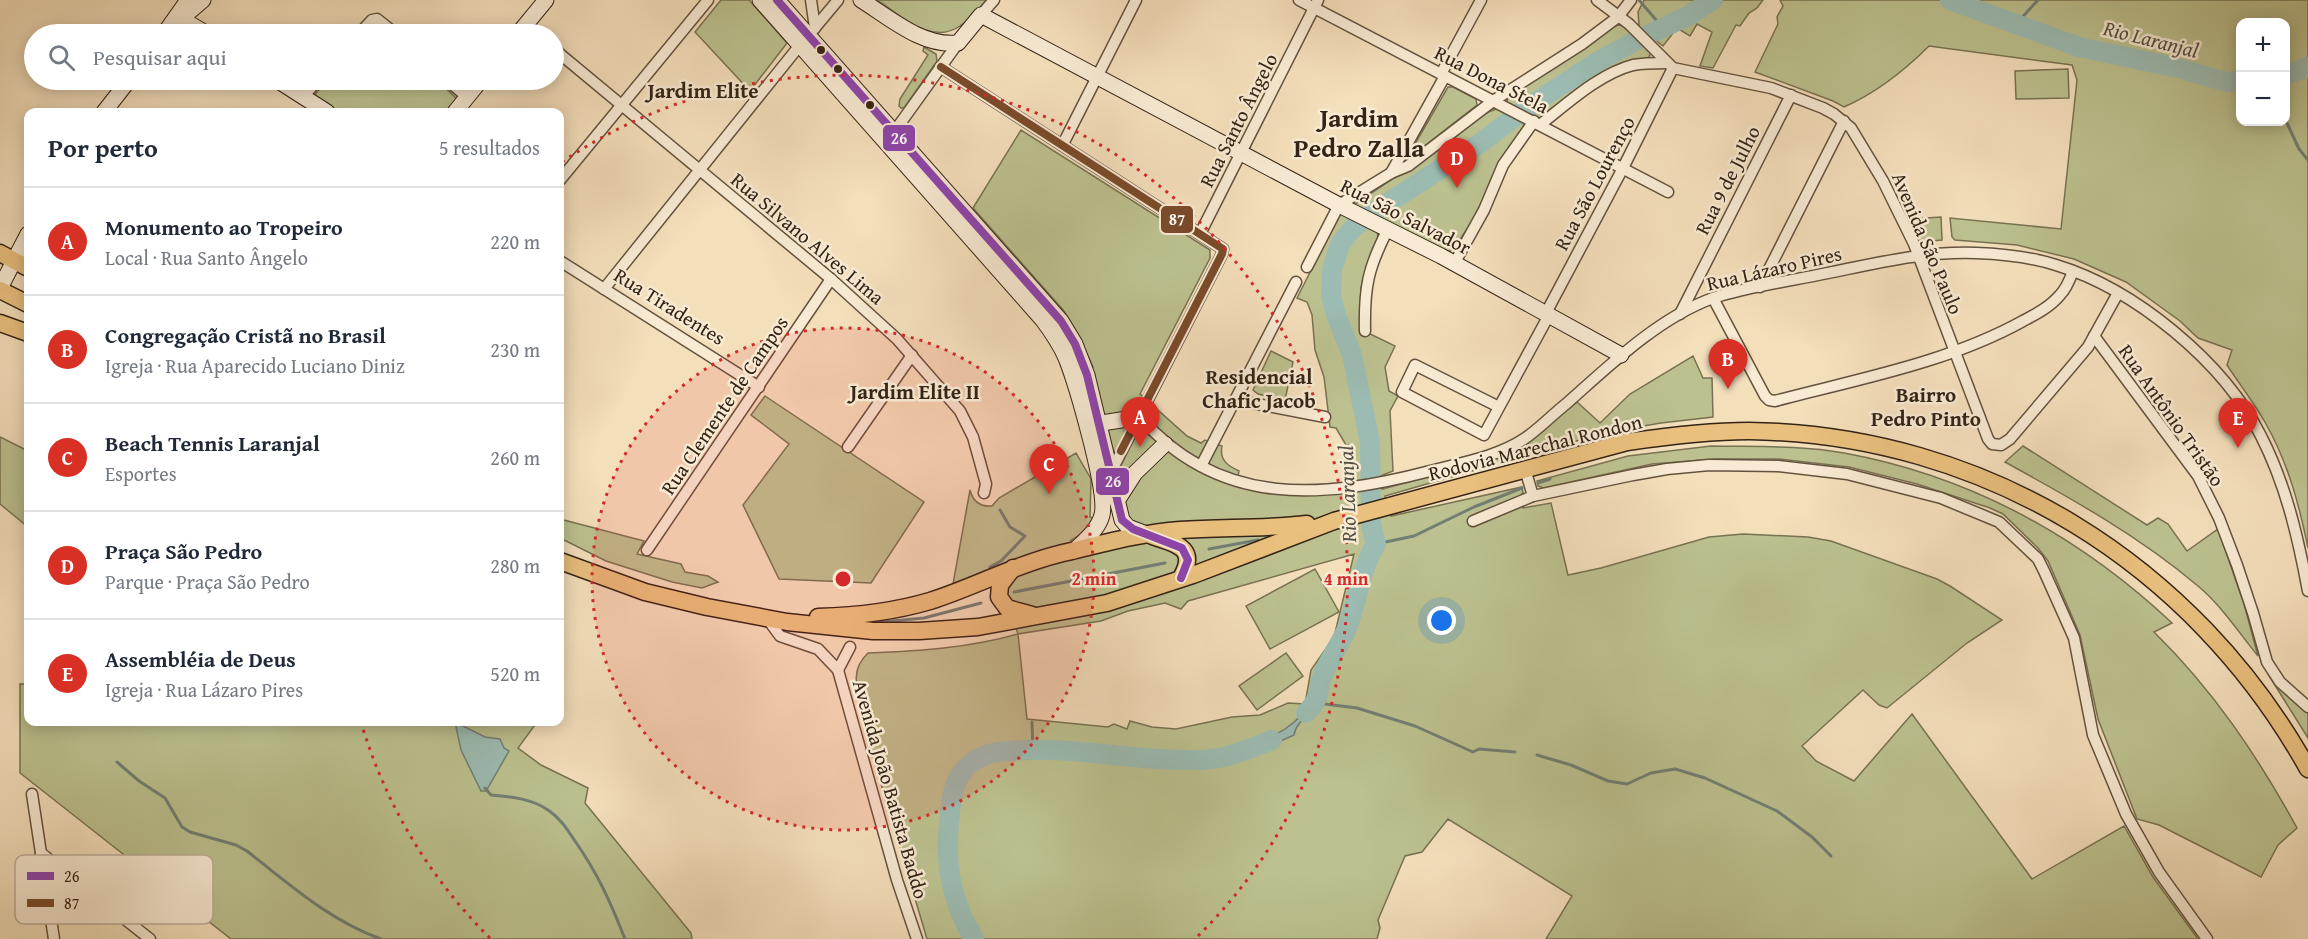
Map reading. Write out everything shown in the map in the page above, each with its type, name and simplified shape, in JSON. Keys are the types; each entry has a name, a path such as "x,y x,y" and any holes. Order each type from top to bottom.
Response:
{"main road":[{"path":"173,24 188,0"},
{"path":"173,24 203,0"},
{"path":"531,24 546,0"},
{"path":"760,0 808,36"},
{"path":"777,0 808,36 855,98 1078,352 1094,404 1092,425 1103,509 1097,526 1074,551"},
{"path":"865,1 930,41 945,45 958,43 981,15"},
{"name":"Rua São Salvador","path":"981,15 1339,205 1383,226 1621,355"},
{"path":"107,108 121,90"},
{"path":"292,90 321,108"},
{"path":"457,108 473,90"},
{"path":"24,242 0,289 24,302"},
{"path":"0,323 24,332"},
{"path":"1055,325 1065,357 1111,472 1120,517 1124,524 1178,545 1185,552 1188,564 1181,578"},
{"path":"1094,404 1115,413 1140,417"},
{"path":"1092,425 1140,417"},
{"name":"Rodovia Marechal Rondon","path":"564,562 645,592 706,607 787,622 856,630 899,632 978,627 1107,603 1340,520 1627,442 1668,436 1749,431 1792,433 1857,442 1926,459 1966,472 2046,507 2111,548 2154,580 2210,633 2246,674 2271,708 2308,769"},
{"path":"1118,501 1134,473 1165,444"},
{"name":"Rodovia Marechal Rondon","path":"766,617 848,616 891,611 938,598 1013,568 1074,551 1149,535 1187,530 1259,529 1340,520"},
{"path":"1013,568 1000,585 999,597 1007,608 1036,616"}],"street":[{"path":"564,175 708,0"},
{"path":"808,36 810,0"},
{"path":"604,289 838,0"},
{"path":"981,15 994,0"},
{"path":"1063,144 1136,0"},
{"name":"Rua Dona Stela","path":"1299,0 1316,4 1443,75 1668,192"},
{"path":"1391,173 1481,0"},
{"path":"1597,0 1634,29 1670,66"},
{"path":"1307,267 1339,205 1391,173 1408,166 1493,101 1582,44 1618,17 1631,0"},
{"name":"Rua Santo Ângelo","path":"1201,232 1316,4"},
{"path":"368,24 377,19 383,24"},
{"path":"889,137 958,43"},
{"name":"Rua Silvano Alves Lima","path":"564,57 831,279 912,355 953,401 967,423 986,484 984,493"},
{"name":"Avenida São Paulo","path":"1454,264 1484,210 1503,165 1534,121 1610,75 1631,66 1670,66 1762,86 1791,95 1823,108 1844,121 1857,136 1883,181 1918,256 1953,352 1988,439 1994,445 2001,445 2010,439 2088,347 2094,336"},
{"name":"Rua São Lourenço","path":"1499,407 1415,365 1402,392 1485,435 1623,168 1670,66"},
{"path":"941,67 1201,232 1220,245 1223,251 1111,472"},
{"path":"303,97 309,90"},
{"path":"459,90 467,97"},
{"name":"Rua 9 de Julho","path":"1679,316 1791,95"},
{"path":"1760,287 1844,121"},
{"path":"1365,331 1367,283 1383,226"},
{"name":"Rua Lázaro Pires","path":"1140,417 1165,444 1201,466 1227,478 1261,486 1306,490 1356,488 1381,484 1476,459 1521,441 1621,355 1679,316 1713,298 1918,256 1958,253 2032,259 2073,271 2118,293 2197,351 2226,384 2251,419 2273,462 2287,498 2308,591"},
{"name":"Rua Tiradentes","path":"564,264 759,387"},
{"path":"1713,298 1765,396 1769,400 1775,400 1953,352 2008,329 2048,307 2063,292 2073,271"},
{"name":"Rua Clemente de Campos","path":"647,550 831,279"},
{"path":"1201,466 1296,282"},
{"path":"1695,282 1700,303"},
{"path":"2094,336 2118,293"},
{"name":"Rua Antônio Tristão","path":"2094,336 2188,461 2201,483 2219,518 2237,564 2267,663 2280,682 2308,707"},
{"path":"848,447 912,355"},
{"path":"1236,399 1324,417"},
{"path":"1473,521 1533,496 1667,469 1709,465 1778,466 1847,474 1941,498 1999,522 2038,560 2044,571 2074,638 2093,735 2126,814 2159,872 2207,939"},
{"path":"1525,469 1533,496"},
{"name":"Avenida João Batista Baddo","path":"766,617 780,636 818,649 838,670 897,880 917,939"},
{"path":"838,670 850,647"},
{"path":"32,794 40,853 42,855"},
{"path":"52,924 54,939"},
{"path":"129,924 146,938"}],"green space":[{"path":"721,0 749,0 787,43 750,91 695,32"},
{"path":"877,0 987,0 971,18 960,26 949,31 938,32 927,31 917,26"},
{"path":"1644,0 1763,0 1749,13 1740,26 1736,25 1713,68 1700,66 1712,32 1697,24 1690,36 1677,28 1663,46 1653,38 1645,44 1651,52 1648,59 1634,61 1543,118 1523,121 1524,127 1481,208 1453,250 1447,252 1377,231 1378,237 1361,288 1360,329 1395,346 1385,367 1389,391 1398,396 1390,411 1393,471 1378,477 1382,489 1479,463 1531,439 1577,402 1600,423 1630,394 1693,356 1703,378 1712,378 1713,417 1608,432 1385,496 1391,516 1522,487 1523,493 1519,497 1523,508 1551,503 1568,575 1601,568 1709,537 1743,534 1808,537 1831,541 1937,579 2002,620 1967,643 1887,708 1879,705 1863,690 1802,746 1816,761 1854,781 1912,714 2032,879 2124,826 2153,877 2198,939 1546,939 1572,896 1448,819 1422,852 1405,856 1378,920 1380,928 1377,939 927,939 872,753 870,724 856,679 861,662 868,653 962,646 1018,634 996,567 953,584 970,490 978,503 992,506 999,498 1076,453 1091,479 1090,517 1095,519 1082,534 1071,540 1086,545 1133,535 1090,368 1093,367 1078,334 1064,311 973,208 1021,130 1210,250 1210,258 1140,394 1187,436 1201,443 1205,440 1222,446 1221,451 1225,462 1239,471 1236,486 1286,494 1351,493 1353,445 1346,445 1336,428 1330,427 1324,377 1315,350 1312,315 1307,302 1297,298 1339,215 1394,178 1411,170 1486,113 1496,109 1503,110 1509,96 1612,26 1621,25 1632,32 1639,25 1638,12","holes":["1354,554 1334,637 1311,670 1305,704 1288,703 1260,715 1232,717 1176,729 1152,727 1130,721 1127,729 1114,724 1108,727 1027,719 1018,634 1101,621 1128,611 1165,603 1181,609 1188,601"]},
{"path":"1780,0 2308,0 2308,548 2297,500 2281,454 2262,417 2227,365 2232,350 2198,338 2180,321 2126,282 2074,259 2017,245 1955,240 1952,237 1950,218 2061,229 2077,80 2072,65 1929,46 1890,80 1844,107 1755,72 1778,24 1777,17 1783,6"},
{"path":"924,47 936,54 937,61 904,108 901,108 900,99 928,55 923,51"},
{"path":"2068,69 2069,98 2016,99 2015,71"},
{"path":"1448,87 1453,87 1476,99 1477,105 1405,161"},
{"path":"319,90 448,90 457,99 450,108 332,108 315,97"},
{"path":"1941,217 1942,240 1920,242 1910,219"},
{"path":"1271,351 1293,362 1285,400 1258,394 1253,390"},
{"path":"765,396 924,502 871,583 779,579 743,505 789,444 751,415"},
{"path":"0,437 24,449 24,524 0,504"},
{"path":"1711,446 1811,449 1844,453 1890,463 1979,494 2061,537 2099,563 2172,623 2154,632 2196,677 2233,724 2297,828 2278,845 2261,877 2159,825 2137,819 2098,719 2080,635 2048,561 2003,514 1990,508 1917,484 1849,467 1779,459 1716,459 1652,464 1543,488 1538,486 1537,481 1628,456"},
{"path":"2023,446 2147,525 2158,518 2168,524 2187,551 2218,529 2244,604 2258,656 2230,619 2198,586 2176,568 2104,519 2005,462"},
{"path":"564,520 644,541 637,554 681,564 685,572 708,576 718,582 702,588 672,582 606,561 564,540"},
{"path":"1315,569 1339,612 1270,649 1246,606"},
{"path":"1286,653 1303,676 1257,710 1239,686"},
{"path":"2268,674 2308,712 2308,738"},
{"path":"20,684 24,684 24,726 534,726 518,748 541,765 588,788 585,803 691,933 692,939 231,939 212,924 213,855 124,855 20,773"}],"water":[{"path":"1358,583 1357,603 1340,654 1328,653 1342,628"},
{"path":"1320,691 1322,699 1298,725 1294,735 1274,744 1248,749 1256,742 1290,725 1313,702"},
{"path":"456,726 463,726 485,737 500,739 504,748 509,751 486,791 481,791 461,750"}],"waterway":[{"path":"1639,0 1663,28"},
{"name":"Rio Laranjal","path":"1306,713 1318,696 1328,663 1346,631 1362,576 1376,544 1371,524 1370,442 1352,355 1336,315 1331,295 1332,270 1340,244 1354,227 1380,208 1479,144 1531,105 1595,63 1688,16 1713,0"},
{"name":"Rio Laranjal","path":"1950,0 2079,47 2178,68 2226,82 2236,81"},
{"path":"2016,24 2038,0"},
{"name":"Rio Laranjal","path":"2290,74 2308,67"},
{"path":"2288,126 2299,149 2308,160"},
{"path":"1538,483 1550,479"},
{"path":"1376,544 1414,536 1474,507 1522,488"},
{"path":"990,567 1001,561 1025,536 1010,527 1000,510"},
{"path":"1209,549 1258,540"},
{"path":"1014,592 1165,563"},
{"path":"871,623 924,618 981,603"},
{"path":"1317,703 1357,708 1415,726 1473,752 1479,749 1515,752"},
{"path":"1032,722 1033,750"},
{"name":"Rio Laranjal","path":"974,939 955,897 948,854 949,822 954,788 959,776 968,766 983,756 995,752 1026,750 1069,751 1155,759 1208,760 1272,740"},
{"path":"1537,755 1571,765 1608,781 1627,784 1651,773 1675,769 1705,778 1777,811 1812,837 1831,856"},
{"path":"117,762 139,781 165,798 182,827 190,832 236,845 247,851 327,912 381,939"},
{"path":"485,788 491,795 535,803 560,820 597,876 625,939"}],"transit line":[{"name":"26","path":"777,0 1061,321 1075,344 1087,375 1122,520 1133,529 1182,548 1188,560 1181,578"},
{"name":"87","path":"941,67 1223,249 1121,451"}],"place":[{"name":"Praça São Pedro","path":"1457,188"},
{"name":"Congregação Cristã no Brasil","path":"1728,389"},
{"name":"Monumento ao Tropeiro","path":"1140,447"},
{"name":"Assembléia de Deus","path":"2238,448"},
{"name":"Beach Tennis Laranjal","path":"1049,494"}],"district":[{"name":"Jardim Elite","path":"703,90"},
{"name":"Jardim Pedro Zalla","path":"1359,132"},
{"name":"Residencial Chafic Jacob","path":"1259,388"},
{"name":"Jardim Elite II","path":"915,391"},
{"name":"Bairro Pedro Pinto","path":"1926,406"}]}
